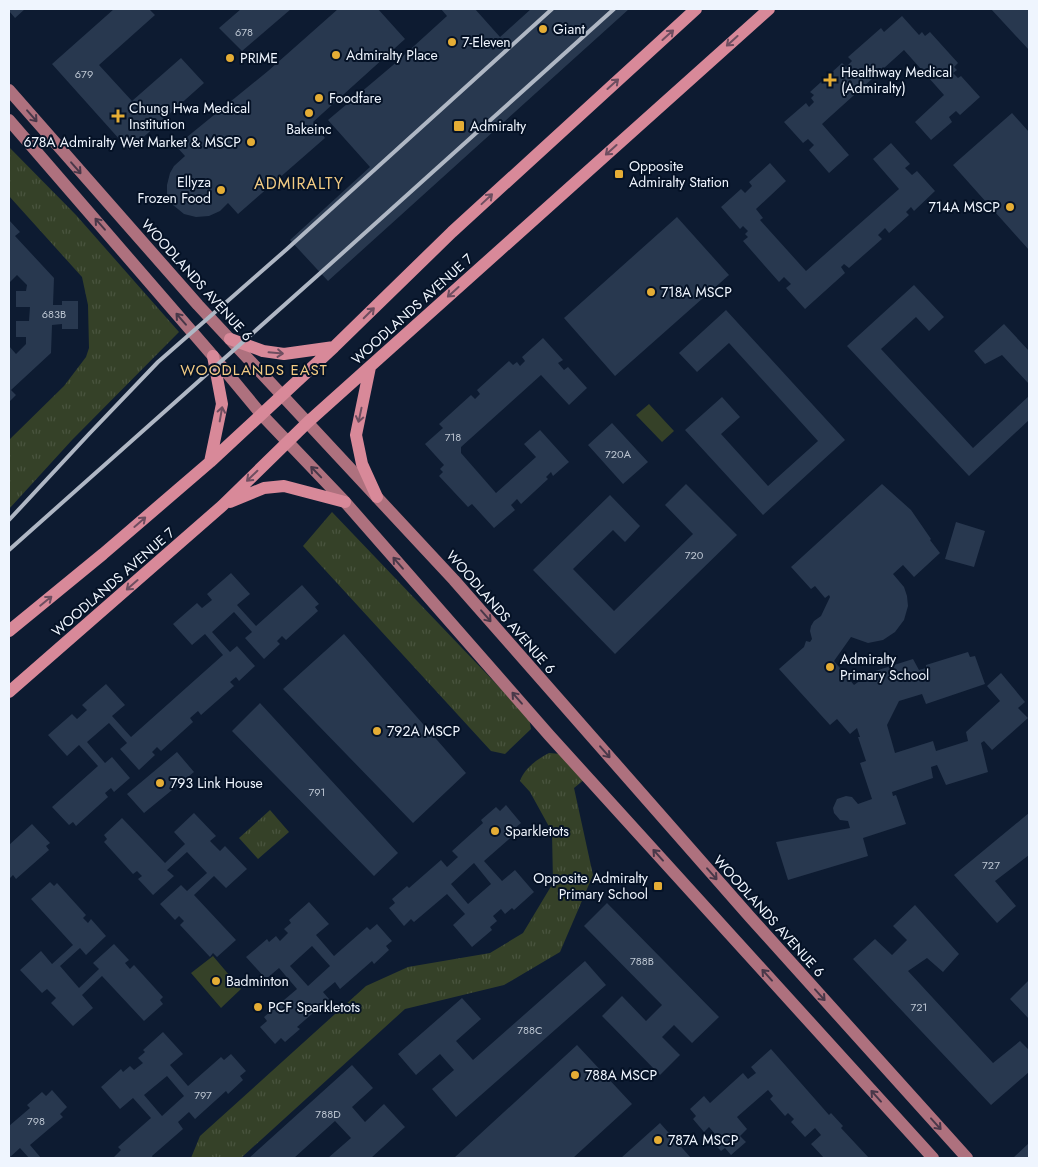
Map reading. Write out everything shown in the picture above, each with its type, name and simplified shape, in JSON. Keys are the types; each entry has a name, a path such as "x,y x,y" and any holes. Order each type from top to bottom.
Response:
{"main road":[{"name":"WOODLANDS AVENUE 7","path":"9,631 103,554 210,462 334,347 452,232 696,9"},
{"name":"WOODLANDS AVENUE 7","path":"9,692 222,506 308,422 768,9"},
{"path":"230,340 263,352 284,354 334,347"},
{"path":"210,462 222,404 213,356"},
{"path":"370,367 356,434 362,464 377,497"},
{"path":"222,506 264,488 284,486 345,502"}],"street":[{"name":"WOODLANDS AVENUE 6","path":"9,90 230,340 454,580 750,917 967,1158"},
{"path":"9,120 261,414 345,502 549,735 933,1158"}],"green space":[{"path":"9,147 76,215 179,332 72,440 9,509 9,440 64,386 86,357 89,348 88,305 82,277 9,196"},
{"path":"649,404 674,431 662,442 636,415"},
{"path":"332,512 529,718 531,729 505,754 491,751 303,546"},
{"path":"549,753 561,754 585,779 574,788 593,875 560,952 504,985 405,1009 241,1158 191,1158 200,1136 366,986 408,967 490,953 523,933 553,883 552,832 530,792 520,781 532,765"},
{"path":"270,810 289,832 258,859 239,838"},
{"name":"Badminton","path":"213,956 241,989 221,1008 191,973"}],"building":[{"path":"9,9 25,9 15,18"},
{"path":"114,9 149,9 155,15 99,65 132,101 181,58 204,83 129,150 52,64"},
{"path":"241,9 291,9 242,51 219,28"},
{"name":"678A Admiralty Wet Market & MSCP","path":"338,9 378,9 405,39 313,122 325,138 238,214 228,203 220,211 209,216 196,217 184,214 173,205 167,195 170,173 174,166 185,156 176,146 268,71"},
{"path":"441,9 475,9 500,37 531,9 629,9 328,281 290,240 370,167 328,120 447,16"},
{"path":"991,9 1029,9 1029,50"},
{"path":"902,16 919,35 922,32 925,36 930,32 958,63 954,67 957,70 953,73 958,78 961,76 980,97 960,115 956,111 949,117 952,122 931,140 915,122 944,95 904,50 822,124 849,155 829,173 809,150 814,145 808,139 803,143 784,122 806,103 809,107 814,102 811,98 814,95 810,92 842,63 846,67 852,61 848,57 881,28 884,32"},
{"name":"714A MSCP","path":"1012,113 1029,132 1029,250 953,165"},
{"path":"891,143 910,164 905,168 912,175 917,171 935,191 914,211 911,207 906,212 909,215 889,233 885,228 878,235 882,239 849,268 844,264 841,267 845,273 805,309 786,288 791,284 784,277 779,282 743,241 748,237 745,234 748,231 743,226 740,229 721,207 741,189 745,193 752,186 749,182 770,163 786,181 756,209 763,218 760,220 806,271 899,189 873,159"},
{"name":"718A MSCP","path":"677,217 729,275 615,376 564,318"},
{"path":"9,220 20,232 15,236 54,278 53,305 62,305 62,301 78,301 78,329 62,329 62,324 52,325 51,353 11,390 16,395 9,402 9,346 16,354 26,344 26,337 16,337 16,321 29,321 30,307 16,307 16,291 26,291 27,285 17,275 9,283"},
{"path":"914,285 944,317 929,331 916,317 881,349 973,448 1029,396 1029,420 969,476 847,346"},
{"path":"726,310 845,440 763,515 685,430 722,397 740,417 721,434 768,486 818,441 729,343 697,372 679,353"},
{"path":"1004,324 1029,351 1029,384 1002,355 985,364 974,351"},
{"path":"543,338 563,360 558,363 564,370 568,367 587,388 569,405 541,375 461,447 461,453 496,493 536,457 524,444 540,430 569,462 553,476 551,472 546,477 548,479 521,504 517,499 511,505 515,510 494,528 472,504 468,507 439,476 443,472 440,469 444,465 425,444 443,428 439,424 471,395 475,399 480,394 477,390 509,361 513,365 517,362 520,366 525,361 522,357"},
{"path":"612,423 648,462 623,484 588,445"},
{"path":"686,484 737,535 615,654 533,570 610,495 640,526 625,542 613,530 573,569 614,611 693,534 665,505"},
{"path":"882,484 911,510 940,553 914,577 903,565 893,574 904,587 908,606 904,620 895,632 883,640 868,643 851,637 834,661 854,685 872,672 913,659 919,670 926,668 926,665 968,652 970,657 975,656 985,684 926,704 922,694 899,701 887,725 895,753 933,741 936,751 968,741 966,732 1000,701 987,686 1001,673 1025,702 1018,708 1028,718 992,750 984,741 981,743 988,772 946,785 937,765 931,767 933,778 892,792 893,796 896,795 906,824 863,838 868,856 788,880 776,842 850,828 848,821 840,820 834,813 833,808 837,799 846,796 852,797 858,804 872,799 860,763 866,761 857,728 850,734 837,719 830,725 779,669 804,647 806,641 810,642 812,639 811,626 821,616 830,597 829,595 825,598 815,586 811,589 791,567"},
{"path":"956,522 985,531 974,567 945,559"},
{"path":"231,573 250,594 237,605 256,626 302,585 319,604 315,607 318,611 286,640 282,636 277,641 280,644 264,659 245,638 252,632 234,612 212,632 230,652 237,646 255,666 239,681 236,677 230,682 234,686 201,715 198,711 190,718 193,722 161,751 157,747 152,752 155,755 139,770 120,749 127,743 109,723 87,742 105,763 112,757 130,778 114,792 111,788 105,793 108,797 76,826 73,822 69,825 52,807 98,766 79,745 67,756 48,735 72,714 77,719 87,710 82,705 106,684 125,705 112,716 131,737 223,655 205,634 192,645 173,624 197,603 202,608 212,600 207,594"},
{"name":"792A MSCP","path":"344,634 466,773 413,823 283,689"},
{"path":"260,703 398,853 374,876 232,731"},
{"name":"793 Link House","path":"177,752 194,772 144,813 127,794"},
{"path":"506,805 521,823 514,829 517,832 484,861 502,881 515,870 534,892 514,910 512,908 505,914 501,909 493,916 497,921 490,927 492,930 472,947 453,925 465,914 447,894 414,922 411,919 404,926 389,908 395,903 392,899 407,886 409,888 441,860 447,867 458,857 452,851 483,823 481,820 496,807 500,811","holes":["474,863 491,884 468,904 451,884"]},
{"path":"194,813 216,836 210,841 220,851 225,846 247,869 226,888 214,876 194,895 236,940 217,957 213,953 210,957 180,925 184,921 179,916 175,920 160,904 181,885 187,891 207,873 187,852 167,870 174,876 153,895 138,879 142,876 137,871 133,874 104,842 107,839 104,835 122,818 165,863 185,844 174,832"},
{"path":"1029,813 1029,855 995,881 1016,906 997,923 954,875"},
{"path":"32,824 50,843 46,846 49,850 16,879 13,875 9,879 9,845"},
{"path":"50,882 54,886 57,883 86,915 83,918 88,923 91,919 106,936 86,955 80,948 60,966 79,988 99,969 93,963 114,944 129,960 125,963 130,969 134,965 163,997 160,1000 163,1004 144,1021 102,976 82,995 93,1008 73,1026 51,1003 56,998 47,989 42,993 20,970 41,951 52,964 73,945 31,899"},
{"path":"309,902 329,924 316,935 334,956 367,927 370,930 377,924 392,941 386,946 389,950 374,964 372,961 340,989 335,982 323,992 329,999 297,1027 300,1029 285,1042 281,1038 275,1044 260,1027 267,1021 264,1017 297,989 279,968 266,979 246,957 267,939 269,942 276,936 280,941 288,933 284,929 291,923 289,920","holes":["312,946 330,966 308,986 290,966"]},
{"path":"607,903 719,1017 692,1043 674,1025 662,1037 680,1055 660,1075 602,1016 622,996 646,1021 662,1005 584,926"},
{"path":"915,905 959,954 943,972 927,958 908,971 993,1063 1020,1041 1029,1050 1029,1072 991,1105 853,959 875,939 892,955 907,940 893,926"},
{"path":"585,961 606,985 456,1117 432,1089 454,1070 440,1054 416,1075 398,1054 462,998 481,1019 456,1041 473,1060"},
{"path":"1029,980 1029,1019 1010,999"},
{"path":"163,1032 183,1054 170,1065 188,1086 221,1057 224,1060 231,1054 246,1071 240,1076 243,1080 228,1094 226,1091 195,1119 189,1112 178,1122 183,1129 152,1156 153,1158 115,1158 121,1150 118,1147 151,1118 133,1098 120,1109 101,1087 121,1069 123,1072 130,1066 134,1070 143,1063 138,1058 145,1052 143,1050","holes":["167,1076 184,1096 162,1116 144,1095"]},
{"name":"788A MSCP","path":"577,1045 632,1104 573,1158 454,1158"},
{"path":"771,1049 829,1115 831,1113 843,1126 841,1128 869,1158 824,1158 811,1144 821,1135 815,1128 805,1137 791,1122 794,1119 788,1113 785,1116 770,1099 773,1096 768,1090 737,1117 747,1129 740,1136 746,1142 731,1155 725,1148 721,1151 710,1139 715,1134 709,1127 704,1132 693,1119 696,1116 690,1109 704,1096 710,1103 743,1073 748,1079 756,1073 751,1067"},
{"path":"352,1065 373,1088 352,1107 365,1122 384,1104 405,1127 371,1158 328,1158 351,1138 335,1121 294,1158 249,1158"},
{"path":"52,1090 67,1107 60,1114 63,1117 30,1145 41,1158 29,1158 20,1148 9,1158 9,1126 30,1108 27,1105 42,1092 46,1096"},
{"name":"787A MSCP","path":"660,1123 691,1158 621,1158"},
{"path":"1029,1143 1029,1158 1013,1158"}],"railway":[{"path":"9,520 158,362 287,249 552,9"},
{"path":"9,550 614,9"}],"place":[{"name":"Giant","path":"543,29"},
{"name":"7-Eleven","path":"452,42"},
{"name":"Admiralty Place","path":"336,55"},
{"name":"PRIME","path":"230,58"},
{"name":"Healthway Medical (Admiralty)","path":"830,80"},
{"name":"Foodfare","path":"319,98"},
{"name":"Bakeinc","path":"309,113"},
{"name":"Chung Hwa Medical Institution","path":"118,116"},
{"name":"Admiralty","path":"459,126"},
{"name":"678A Admiralty Wet Market & MSCP","path":"251,142"},
{"name":"Opposite Admiralty Station","path":"619,174"},
{"name":"Ellyza Frozen Food","path":"221,190"},
{"name":"714A MSCP","path":"1010,207"},
{"name":"718A MSCP","path":"651,292"},
{"name":"Admiralty Primary School","path":"830,667"},
{"name":"792A MSCP","path":"377,731"},
{"name":"793 Link House","path":"160,783"},
{"name":"Sparkletots","path":"495,831"},
{"name":"Opposite Admiralty Primary School","path":"658,886"},
{"name":"Badminton","path":"216,981"},
{"name":"PCF Sparkletots","path":"258,1007"},
{"name":"788A MSCP","path":"575,1075"},
{"name":"787A MSCP","path":"658,1140"}],"district":[{"name":"ADMIRALTY","path":"299,183"},
{"name":"WOODLANDS EAST","path":"254,370"}]}
